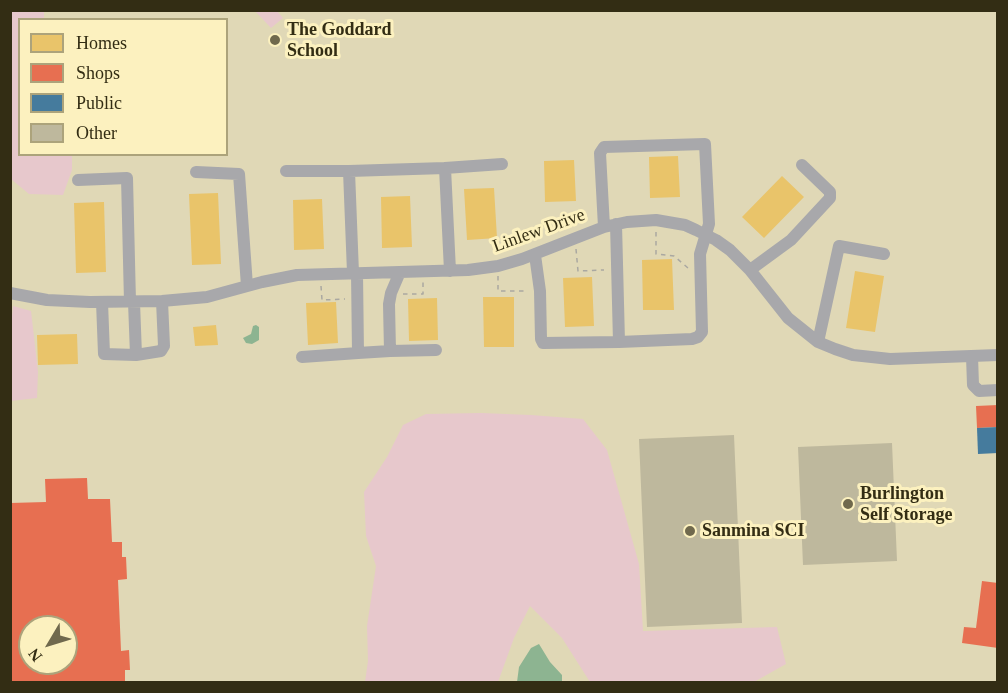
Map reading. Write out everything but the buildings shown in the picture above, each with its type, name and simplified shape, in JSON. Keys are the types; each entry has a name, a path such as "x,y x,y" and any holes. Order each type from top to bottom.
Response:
{"street":[{"path":"535,255 543,343 619,342 698,337 702,332 700,254 707,235 709,213 705,144 604,147 600,153 618,269 619,342"},
{"path":"286,171 445,168 502,164"},
{"path":"750,270 791,240 830,198 830,192 802,165"},
{"path":"445,168 450,271"},
{"path":"349,171 358,353"},
{"path":"196,172 239,174 247,286"},
{"path":"78,180 127,178 136,355"},
{"name":"Linlew Drive","path":"10,293 47,300 162,301 207,297 297,275 450,271 498,266 535,255 610,225 656,220 685,225 707,235 730,250 750,270 788,318 818,342 853,355 872,357 910,359 998,355"},
{"path":"818,342 839,246 884,254"},
{"path":"390,351 390,295 400,272"},
{"path":"102,302 104,354 136,355 156,353 164,346 162,301"},
{"path":"302,357 436,350"},
{"path":"972,356 973,385 979,390 998,390"}],"path":[{"path":"656,228 656,254 674,256 681,260 689,270 700,270"},
{"path":"576,245 578,271 618,269"},
{"path":"498,273 498,291 540,291"},
{"path":"390,295 423,294 423,278"},
{"path":"321,281 322,300 357,298"}],"shaded area":[{"path":"10,11 44,11 44,18 18,18 18,156 72,156 72,170 63,195 29,194 11,179"},
{"path":"255,11 277,11 283,18 271,28"},
{"path":"13,306 31,311 38,372 37,398 11,401 10,336"},
{"path":"253,326 259,327 259,340 252,344 246,343 243,338 251,334"},
{"path":"481,413 583,419 607,450 639,564 643,631 777,627 786,664 754,682 590,682 562,638 530,606 514,638 498,682 365,682 368,661 367,626 376,566 366,536 364,492 387,457 403,425 426,414"},
{"path":"539,644 550,662 562,675 562,682 517,682 519,667 531,648"}],"place":[{"name":"The Goddard School","path":"275,40"},
{"name":"Burlington Self Storage","path":"848,504"},
{"name":"Sanmina SCI","path":"690,531"}]}
